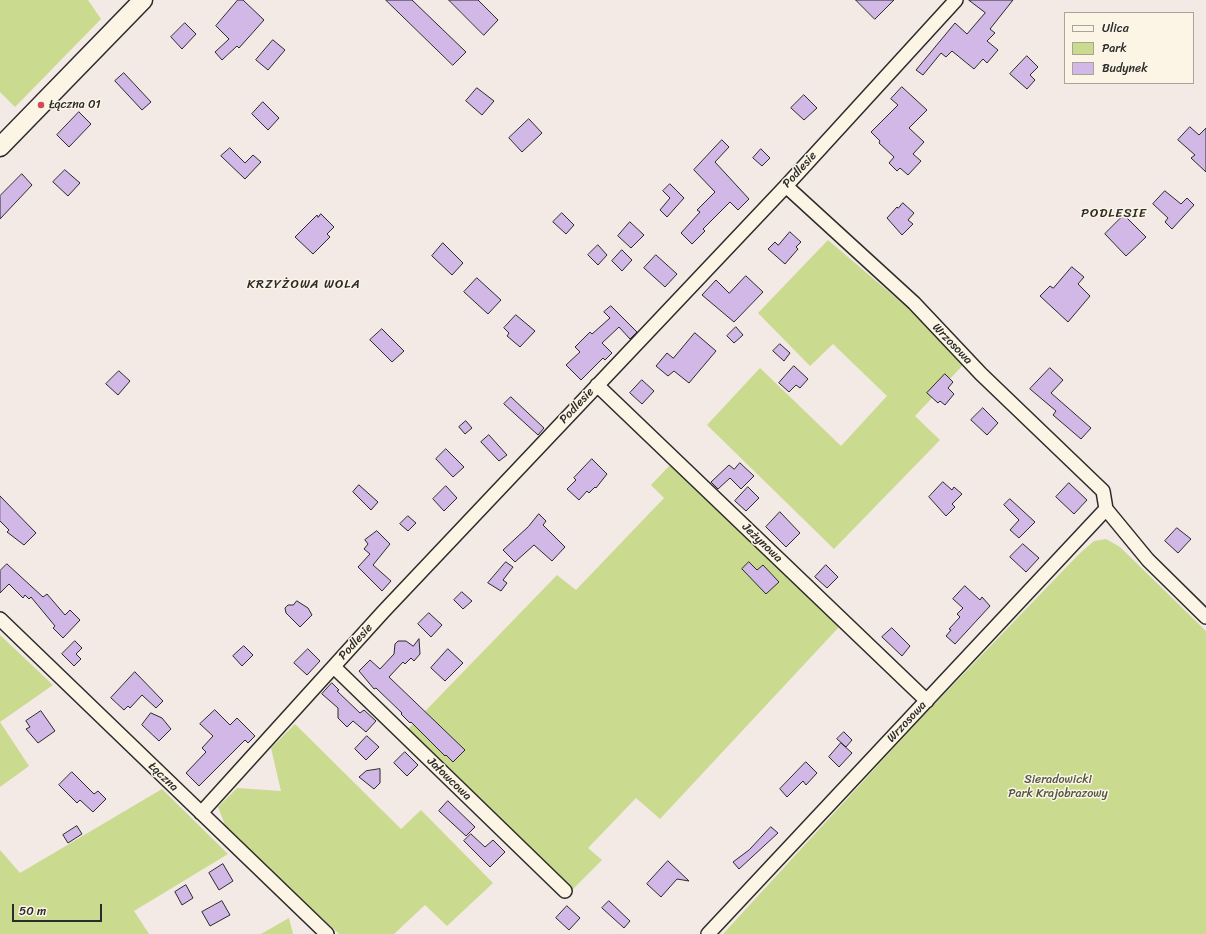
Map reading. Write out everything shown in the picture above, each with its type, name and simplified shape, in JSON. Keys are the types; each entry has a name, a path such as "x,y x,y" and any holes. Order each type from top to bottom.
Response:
{"street":[{"path":"0,147 143,0"},
{"name":"Podlesie","path":"201,813 334,667 597,385 786,186 956,0"},
{"name":"Wrzosowa","path":"786,186 914,304 981,374 1103,491 1106,510 1148,560 1206,617"},
{"name":"Jeżynowa","path":"597,385 927,701"},
{"name":"Wrzosowa","path":"708,934 927,701 1009,611 1106,510"},
{"name":"Łączna","path":"0,619 327,934"},
{"name":"Jałowcowa","path":"334,667 565,891"}],"green space":[{"path":"0,0 88,0 101,19 15,107 0,92"},
{"path":"828,240 916,315 964,364 915,416 940,440 834,549 707,425 760,368 841,446 887,396 833,344 810,366 758,313"},
{"path":"672,463 839,627 660,819 636,798 588,848 602,860 573,889 406,731 557,575 576,590 664,498 651,485"},
{"name":"Sieradowicki Park Krajobrazowy","path":"1106,539 1120,547 1206,631 1206,934 723,934 923,716 1079,554 1094,541"},
{"path":"0,635 53,685 0,722"},
{"path":"0,722 29,766 0,787"},
{"path":"295,724 401,829 421,810 493,883 447,926 425,905 394,934 339,934 227,830 218,807 237,788 281,791 271,748"},
{"path":"162,789 228,854 134,911 149,934 0,934 0,850 20,873"},
{"path":"289,918 293,934 261,934"}],"building":[{"path":"238,0 243,0 264,20 239,48 237,46 222,60 215,52 229,39 216,26"},
{"path":"386,0 412,0 466,52 453,65"},
{"path":"449,0 478,0 498,20 484,35"},
{"path":"856,0 894,0 875,19"},
{"path":"969,0 1013,0 990,29 995,33 987,41 998,50 987,63 983,59 974,69 952,51 946,57 941,53 923,75 916,70 955,23 967,34 985,13"},
{"path":"185,23 196,34 182,49 171,37"},
{"path":"273,40 285,50 268,70 256,60"},
{"path":"1027,56 1038,67 1030,75 1035,80 1027,89 1010,74"},
{"path":"124,73 151,102 142,110 115,81"},
{"path":"902,87 927,110 909,128 924,142 913,154 921,161 908,175 900,168 897,171 889,163 894,157 879,143 880,141 871,132 898,105 891,99"},
{"path":"477,88 494,101 482,115 466,101"},
{"path":"804,95 817,108 804,120 791,108"},
{"path":"263,102 279,118 268,130 252,114"},
{"path":"79,112 91,124 69,147 57,135"},
{"path":"529,119 542,133 522,152 509,138"},
{"path":"1190,127 1199,135 1206,128 1206,172 1191,158 1195,155 1178,140"},
{"path":"722,140 729,147 715,162 749,199 738,210 730,202 703,229 705,231 692,244 681,233 700,212 697,210 715,192 694,170"},
{"path":"230,148 245,163 253,155 261,162 245,179 221,156"},
{"path":"761,149 770,158 762,166 753,158"},
{"path":"65,170 80,183 68,196 53,182"},
{"path":"22,174 32,185 0,219 0,196"},
{"path":"670,184 684,198 667,217 660,210 670,198 663,191"},
{"path":"1165,191 1181,204 1187,198 1194,205 1172,229 1165,222 1168,218 1153,204"},
{"path":"903,203 914,213 908,220 913,224 902,235 887,218"},
{"path":"562,213 574,225 566,234 553,222"},
{"path":"321,214 334,227 327,234 330,237 313,254 295,237 317,215 318,217"},
{"path":"1124,215 1146,237 1126,256 1105,234"},
{"path":"630,222 644,235 631,248 618,236"},
{"path":"790,232 801,242 796,247 798,249 785,264 768,249 775,242 778,245"},
{"path":"443,243 463,263 452,275 432,256"},
{"path":"598,245 607,255 598,265 588,255"},
{"path":"622,250 632,260 622,271 612,261"},
{"path":"656,255 677,274 665,287 644,268"},
{"path":"1072,267 1084,277 1078,284 1090,296 1068,322 1040,296 1050,286 1053,288"},
{"path":"746,276 763,292 734,322 702,295 716,280 729,293"},
{"path":"477,278 501,300 488,314 464,292"},
{"path":"611,306 637,332 630,339 619,327 602,343 612,353 605,360 603,358 581,380 566,365 580,352 575,347 590,332 592,334 610,318 604,312"},
{"path":"516,315 535,331 520,347 507,336 509,333 504,328"},
{"path":"736,327 743,335 734,343 727,336"},
{"path":"382,329 404,351 392,362 370,340"},
{"path":"695,333 716,351 689,383 674,371 668,376 656,366 667,353 673,358"},
{"path":"780,344 790,353 784,361 773,351"},
{"path":"794,366 808,379 800,388 796,385 789,392 779,383"},
{"path":"1050,368 1063,380 1051,393 1091,428 1081,439 1053,415 1056,411 1030,389"},
{"path":"119,371 130,381 118,395 106,384"},
{"path":"945,374 953,382 948,388 954,394 945,405 940,401 938,403 927,393"},
{"path":"642,380 654,391 642,404 630,393"},
{"path":"511,397 544,428 538,435 504,404"},
{"path":"983,408 998,423 987,435 971,420"},
{"path":"466,421 472,428 465,434 459,427"},
{"path":"489,435 507,455 499,461 481,442"},
{"path":"446,449 464,467 453,477 436,459"},
{"path":"592,459 607,474 596,488 595,487 589,493 587,491 579,500 567,489 576,480 574,478"},
{"path":"740,463 754,476 741,489 730,478 718,489 711,482 729,465 734,469"},
{"path":"943,482 952,490 954,487 962,494 952,504 955,507 946,516 929,497"},
{"path":"1069,483 1087,500 1074,514 1056,497"},
{"path":"359,485 378,502 371,510 353,492"},
{"path":"446,486 457,498 444,511 433,499"},
{"path":"748,487 759,498 746,511 735,501"},
{"path":"0,496 36,533 24,545 7,532 9,530 0,521"},
{"path":"1010,499 1035,522 1019,538 1010,530 1019,520 1004,505"},
{"path":"780,512 800,533 786,547 766,527"},
{"path":"539,514 546,521 543,525 565,547 552,561 534,545 515,562 503,550 528,527"},
{"path":"408,516 416,523 408,531 400,524"},
{"path":"1177,528 1191,539 1178,553 1165,541"},
{"path":"377,531 390,544 373,565 391,581 382,591 358,567 370,554 364,549 368,544 365,540"},
{"path":"1023,544 1039,558 1026,572 1010,557"},
{"path":"506,562 513,567 503,580 507,583 501,591 488,583"},
{"path":"749,562 757,570 763,565 779,582 766,594 742,569"},
{"path":"7,564 43,597 47,594 65,615 70,610 80,620 63,638 53,628 55,626 31,597 29,599 25,595 23,598 9,584 0,593 0,571"},
{"path":"826,565 838,577 827,588 815,577"},
{"path":"965,586 980,600 982,597 990,606 955,644 946,636 951,630 949,629 960,617 957,614 963,608 953,599"},
{"path":"462,592 472,601 463,609 454,600"},
{"path":"297,601 308,608 312,615 300,627 286,613 285,608 288,605 293,605"},
{"path":"429,613 442,625 431,637 418,624"},
{"path":"892,628 910,646 902,656 882,637"},
{"path":"419,639 420,654 414,661 411,658 405,664 403,662 389,677 465,750 453,762 411,722 410,723 401,714 402,713 376,688 374,689 359,671 370,660 380,669 394,654 395,644 398,641 406,641 413,646"},
{"path":"75,641 82,648 76,654 81,659 74,666 62,654"},
{"path":"244,646 253,655 242,666 233,656"},
{"path":"308,649 320,661 307,675 294,663"},
{"path":"448,649 463,663 445,681 431,668"},
{"path":"135,672 163,701 156,708 142,695 130,708 128,706 124,710 111,698"},
{"path":"332,683 339,690 337,691 360,713 364,710 376,721 366,732 353,721 347,727 338,718 338,708 322,694"},
{"path":"215,710 230,725 237,718 255,736 248,743 245,740 199,786 186,773 206,752 202,748 213,736 200,724"},
{"path":"41,711 55,731 38,743 26,729 30,727 26,721"},
{"path":"151,713 162,718 171,729 159,741 142,725"},
{"path":"844,732 852,740 846,747 837,739"},
{"path":"367,736 379,747 366,760 355,749"},
{"path":"841,743 852,753 839,767 829,757"},
{"path":"405,752 418,765 407,776 394,763"},
{"path":"806,762 817,773 806,785 803,781 787,797 780,789"},
{"path":"380,769 380,783 374,789 359,777 366,771"},
{"path":"72,772 94,794 98,791 106,799 93,812 80,800 77,803 59,785"},
{"path":"448,801 475,827 466,836 439,811"},
{"path":"77,826 82,834 68,843 63,835"},
{"path":"771,827 778,833 739,869 733,862 749,850"},
{"path":"471,834 485,847 493,840 505,852 490,867 464,841"},
{"path":"668,861 689,881 677,879 661,897 647,884"},
{"path":"223,864 233,881 219,890 209,873"},
{"path":"186,885 193,898 182,905 175,892"},
{"path":"222,901 230,915 210,926 202,912"},
{"path":"609,901 630,921 624,928 602,908"},
{"path":"567,906 580,918 569,930 556,918"}],"place":[{"name":"Łączna 01","path":"41,105"}],"district":[{"name":"PODLESIE","path":"1114,214"},
{"name":"KRZYŻOWA WOLA","path":"304,285"}]}
